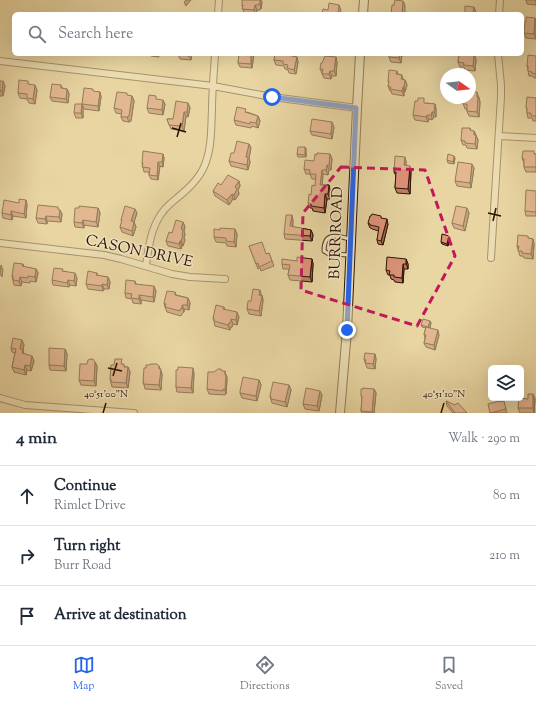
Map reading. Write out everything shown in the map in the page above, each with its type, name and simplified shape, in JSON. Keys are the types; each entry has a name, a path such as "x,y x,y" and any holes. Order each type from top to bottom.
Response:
{"street":[{"path":"218,12 219,0"},
{"path":"363,12 364,0"},
{"path":"499,12 500,0"},
{"path":"146,266 152,231 160,215 194,182 202,170 208,155 215,56"},
{"name":"BURR ROAD","path":"340,413 347,330 356,108 360,56"},
{"path":"491,258 501,85 498,56"},
{"path":"0,61 213,86 272,97 356,108"},
{"path":"499,136 536,138"},
{"name":"CASON DRIVE","path":"0,243 104,255 172,274 190,277 224,279"},
{"path":"0,398 25,405 134,413"}],"lane":[{"path":"350,255 329,254 324,251 324,244 332,236 351,239"}],"highlighted area":[{"path":"341,167 425,170 455,256 417,326 301,290 303,213"}],"building":[{"path":"242,0 260,0 260,4 255,5 254,10 242,9"},
{"path":"395,0 403,1 402,12 391,12 392,5 394,5"},
{"path":"329,3 339,5 338,12 322,12 323,9 328,10"},
{"path":"465,6 474,7 473,12 465,12"},
{"path":"526,17 535,18 534,34 524,33"},
{"path":"528,55 536,56 536,74 528,71"},
{"path":"239,56 251,56 251,64 238,63"},
{"path":"275,56 297,57 294,70 287,68 288,65 283,64 283,61 274,60"},
{"path":"325,56 336,57 334,71 330,71 329,74 322,74 323,69 320,69 321,63"},
{"path":"389,56 400,56 399,58"},
{"path":"459,56 474,56 473,66 463,65 464,63 458,62"},
{"path":"389,70 397,71 396,74 402,75 401,79 405,80 402,91 390,89 391,87 388,86"},
{"path":"19,80 28,81 28,84 35,85 33,99 27,98 27,94 18,93"},
{"path":"0,81 3,81 2,91 0,91"},
{"path":"52,84 61,85 61,88 67,89 66,99 50,97"},
{"path":"84,88 93,89 93,91 100,92 98,106 82,104"},
{"path":"117,92 127,93 127,95 132,96 129,116 127,117 121,117 122,110 114,108"},
{"path":"477,92 477,112 467,111 467,104 476,104"},
{"path":"149,95 156,96 156,99 163,100 162,110 147,108"},
{"path":"527,97 536,98 536,116 531,116 531,113 527,113"},
{"path":"418,98 424,98 424,103 435,104 434,112 432,112 431,115 427,115 426,117 413,115 415,101 418,101"},
{"path":"176,101 188,103 187,112 184,112 182,126 169,125 167,119 173,119"},
{"path":"75,104 82,104 81,113 74,113"},
{"path":"237,107 246,109 245,112 258,116 256,123 250,122 250,124 234,120"},
{"path":"312,119 332,122 331,134 310,131"},
{"path":"462,128 470,128 470,130 474,131 474,135 476,135 475,144 465,143 465,141 461,140"},
{"path":"237,141 249,144 246,157 248,157 247,165 229,161 231,153 234,153"},
{"path":"298,147 305,147 305,155 297,154"},
{"path":"143,151 163,154 162,162 158,162 157,176 149,175 150,168 142,167"},
{"path":"523,151 534,151 534,154 536,154 536,167 524,167 524,159 522,158"},
{"path":"317,153 330,154 329,165 327,165 326,170 322,170 320,185 329,185 328,194 325,194 324,208 311,206 311,204 308,203 312,185 315,186 316,174 310,174 310,170 304,169 305,160 314,161 315,154 317,155"},
{"path":"448,154 454,156 453,162 447,160"},
{"path":"395,156 405,157 404,165 410,166 408,189 395,188"},
{"path":"458,162 472,164 470,183 455,181"},
{"path":"228,175 239,181 235,187 237,189 234,195 232,194 227,200 213,191 218,183 221,185"},
{"path":"526,190 536,191 536,212 525,211"},
{"path":"19,199 26,200 24,214 11,211 11,215 2,213 4,200 19,203"},
{"path":"38,205 58,207 60,210 59,217 46,216 45,219 36,218"},
{"path":"79,206 98,208 96,222 83,220 82,223 74,222 75,208 79,208"},
{"path":"125,206 135,209 131,221 134,222 132,231 120,227"},
{"path":"456,206 467,208 463,226 452,223"},
{"path":"372,214 387,219 381,241 377,240 379,227 368,223"},
{"path":"286,215 292,215 290,226 311,230 310,236 284,234"},
{"path":"176,220 183,222 181,229 183,229 183,235 179,244 166,241 169,232 172,233"},
{"path":"220,228 235,229 234,242 226,241 226,238 214,237 214,229 220,230"},
{"path":"442,234 449,236 447,244 441,242"},
{"path":"518,235 528,236 528,238 533,239 531,254 518,251"},
{"path":"262,242 266,254 269,253 272,261 259,267 258,263 256,264 249,246"},
{"path":"297,257 312,259 310,277 288,275 290,265 282,264 282,259 297,261"},
{"path":"387,257 406,259 406,264 403,264 402,278 389,275 390,271 386,270"},
{"path":"14,263 23,264 22,266 36,269 35,277 20,277 19,281 13,280 12,276"},
{"path":"54,268 75,273 74,281 68,280 67,283 52,280"},
{"path":"88,271 97,273 96,275 108,277 107,285 102,284 102,286 86,284"},
{"path":"126,280 135,281 135,284 154,286 153,297 139,295 139,299 131,298 132,294 125,293"},
{"path":"253,289 260,290 259,295 262,296 259,311 247,309 248,301 251,301"},
{"path":"167,291 175,292 175,295 188,298 187,305 182,305 180,311 165,307 166,304 164,303"},
{"path":"216,305 224,307 223,309 237,312 236,320 231,319 231,322 228,325 214,321 213,318"},
{"path":"423,319 430,321 428,327 421,325"},
{"path":"426,327 438,330 434,345 424,343"},
{"path":"13,338 22,340 20,349 23,350 22,353 32,356 30,366 25,365 24,370 12,367 16,349 11,348"},
{"path":"49,348 65,349 64,366 49,365"},
{"path":"365,353 375,354 373,364 365,363"},
{"path":"91,359 95,362 94,381 79,380 80,364 87,364 88,360"},
{"path":"115,359 122,359 121,364 124,364 124,367 128,367 126,383 111,382 111,365 114,365"},
{"path":"157,364 159,369 161,369 159,385 143,384 144,368 146,368 146,365"},
{"path":"178,367 193,368 191,388 176,387 176,370 178,370"},
{"path":"218,369 225,371 225,390 207,389 208,372 214,372"},
{"path":"243,377 259,380 256,396 240,393"},
{"path":"273,382 289,385 285,402 271,399 270,396"},
{"path":"306,388 320,391 317,406 303,404"},
{"path":"361,389 374,389 372,412 361,411"},
{"path":"528,394 533,394 533,408 518,408 519,401 524,401 524,399 528,399"},
{"path":"446,401 455,405 458,403 467,413 455,413"},
{"path":"504,401 506,409 490,413 488,404"}],"route":[{"path":"272,97 356,108 347,330"}]}
